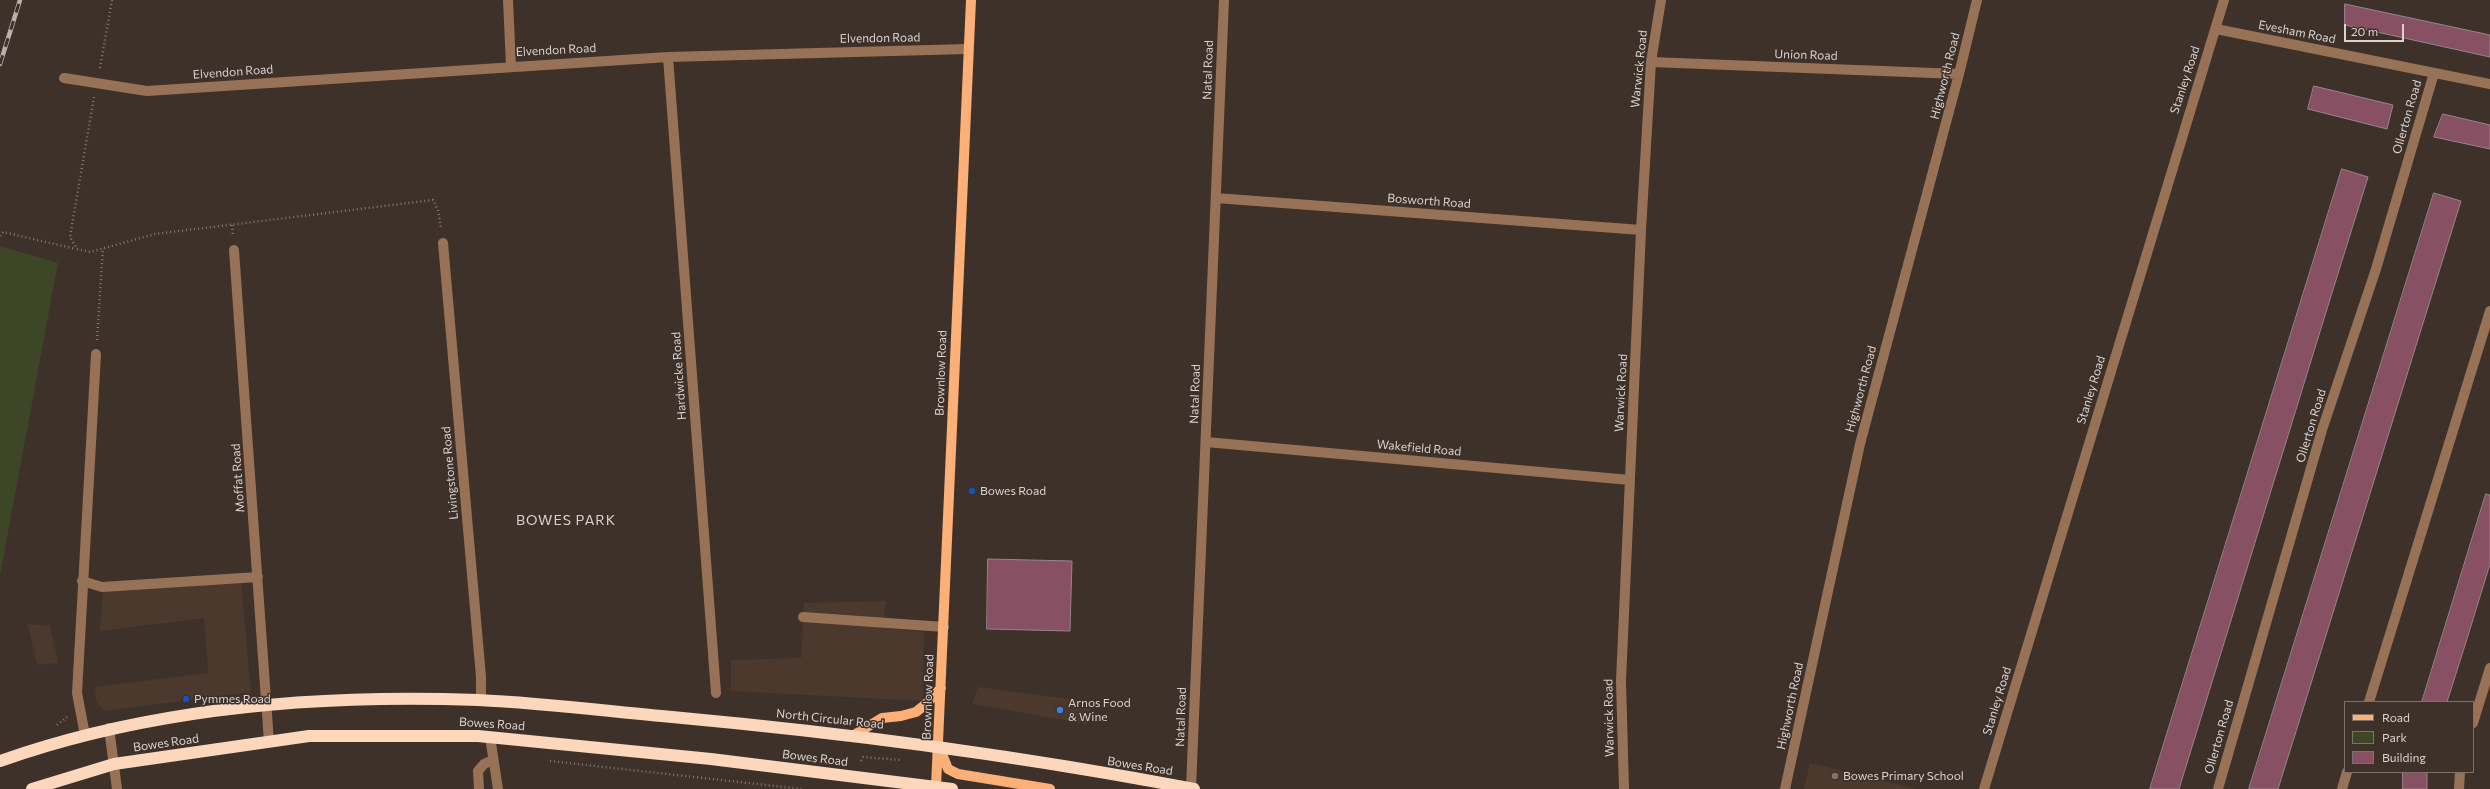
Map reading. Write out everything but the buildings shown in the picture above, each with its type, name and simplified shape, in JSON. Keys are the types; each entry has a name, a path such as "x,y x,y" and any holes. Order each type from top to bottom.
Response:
{"highway":[{"name":"Bowes Road","path":"0,761 109,728 266,703 371,698 481,700 718,721"},
{"name":"North Circular Road","path":"718,721 854,735 939,748"},
{"name":"Bowes Road","path":"32,789 114,764 309,736 490,737 711,759 952,789"},
{"name":"Bowes Road","path":"939,748 1193,789"}],"main road":[{"name":"Brownlow Road","path":"936,788 939,748 967,49 971,0"},
{"path":"854,735 882,718 901,716 916,712 941,688"},
{"path":"939,748 948,769 958,774 1050,789"}],"street":[{"path":"508,0 511,66"},
{"name":"Natal Road","path":"1193,789 1224,0"},
{"name":"Warwick Road","path":"1624,789 1621,681 1641,230 1651,62 1661,0"},
{"name":"Highworth Road","path":"1785,789 1860,444 1959,74 1977,0"},
{"name":"Stanley Road","path":"1984,789 2224,0"},
{"name":"Evesham Road","path":"2216,29 2490,84"},
{"name":"Elvendon Road","path":"64,78 147,91 511,66 668,57 967,49"},
{"name":"Hardwicke Road","path":"668,57 716,693"},
{"name":"Union Road","path":"1651,62 1959,74"},
{"name":"Ollerton Road","path":"2218,789 2322,430 2376,269 2434,73"},
{"name":"Bosworth Road","path":"1216,198 1641,230"},
{"name":"Livingstone Road","path":"443,243 481,677 481,700"},
{"name":"Moffat Road","path":"234,250 269,742"},
{"path":"2369,701 2490,311"},
{"path":"85,735 77,693 82,581 96,354"},
{"name":"Wakefield Road","path":"1206,442 1630,480"},
{"path":"82,581 102,588 258,577"},
{"path":"803,617 944,627"},
{"path":"2474,720 2490,668"},
{"path":"109,728 117,789"},
{"path":"490,737 498,789"},
{"path":"479,789 478,771 484,764 493,760"},
{"path":"2342,789 2348,773"},
{"path":"2459,789 2460,773"}],"path":[{"path":"76,249 70,237 112,0"},
{"path":"0,236 3,232 90,252 155,234 433,200 438,210 443,243"},
{"path":"96,354 103,248"},
{"path":"859,765 863,757 905,760"},
{"path":"592,766 802,789"}],"shaded area":[{"path":"241,580 251,692 104,711 96,701 95,687 208,673 204,618 100,631 103,590"},
{"path":"886,601 883,628 924,632 923,701 731,691 731,660 801,658 804,603"},
{"path":"28,624 50,626 58,663 37,665"},
{"path":"978,687 1091,702 1087,724 972,704"},
{"name":"Bowes Primary School","path":"1810,763 1917,789 1804,789"}],"green space":[{"path":"0,246 58,263 0,576"}],"railway":[{"path":"0,64 20,0"}],"place":[{"name":"Bowes Road","path":"972,491"},
{"name":"Pymmes Road","path":"186,699"},
{"name":"Arnos Food & Wine","path":"1060,710"},
{"name":"Bowes Primary School","path":"1835,776"}],"district":[{"name":"BOWES PARK","path":"566,520"}]}
